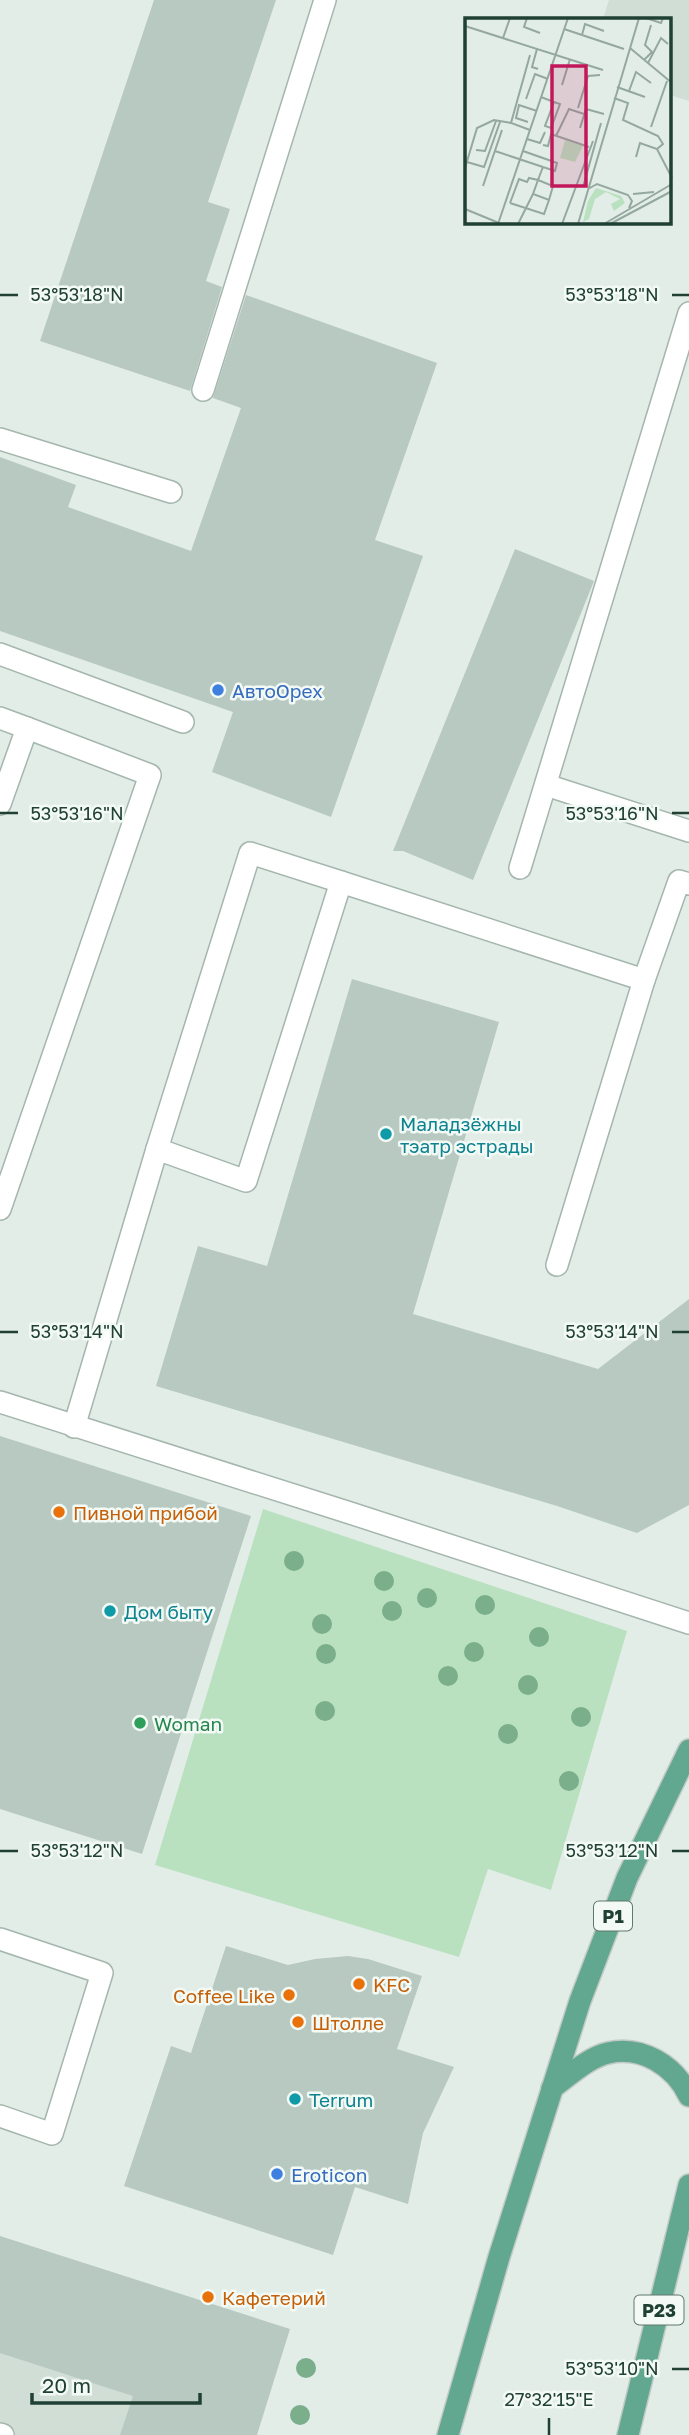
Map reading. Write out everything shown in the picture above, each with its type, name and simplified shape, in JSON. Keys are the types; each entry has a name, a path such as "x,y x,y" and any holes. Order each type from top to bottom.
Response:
{"main road":[{"name":"Р1","path":"448,2435 499,2257 580,2001 627,1878 689,1750"},
{"path":"552,2088 583,2065 608,2053 637,2053 663,2062 684,2085 689,2096"},
{"name":"Р23","path":"628,2435 689,2185"}],"lane":[{"path":"203,390 325,0"},
{"path":"520,868 689,313"},
{"path":"0,439 171,492"},
{"path":"0,654 183,722"},
{"path":"0,718 150,775 0,1209"},
{"path":"0,804 27,728"},
{"path":"546,785 689,831"},
{"path":"74,1427 157,1149 250,853 645,980"},
{"path":"557,1265 645,980 679,881 689,884"},
{"path":"157,1149 246,1181 341,882"},
{"path":"0,1402 347,1511 689,1623"},
{"path":"0,1939 102,1973 52,2134 0,2116"}],"shaded area":[{"path":"609,0 689,0 689,101 672,96 672,18 603,18"},
{"path":"0,2236 257,2434 258,2435 0,2435"}],"green space":[{"path":"263,1509 627,1631 551,1890 488,1869 459,1957 155,1865"}],"building":[{"path":"154,0 276,0 208,202 230,209 206,281 222,287 190,391 40,341"},
{"path":"246,295 437,363 375,540 423,556 331,817 212,772 233,712 0,631 0,457 76,485 68,507 191,551 241,408 213,398"},
{"path":"515,549 594,581 473,880 403,851 393,851"},
{"name":"Маладзёжны тэатр эстрады","path":"352,979 499,1022 413,1314 598,1369 689,1299 689,1505 637,1533 557,1506 156,1386 198,1246 267,1266"},
{"name":"Дом быту","path":"0,1436 251,1516 142,1854 0,1809"},
{"name":"Terrum","path":"226,1946 288,1965 348,1956 368,1959 422,1976 397,2049 454,2067 423,2133 408,2204 355,2187 333,2255 124,2186 171,2046 191,2053"},
{"path":"0,2236 290,2329 257,2435 120,2435 133,2396 0,2353"}],"place":[{"name":"АвтоОрех","path":"218,690"},
{"name":"Маладзёжны тэатр эстрады","path":"386,1134"},
{"name":"Пивной прибой","path":"59,1512"},
{"name":"Дом быту","path":"110,1611"},
{"name":"Woman","path":"140,1723"},
{"name":"KFC","path":"359,1984"},
{"name":"Coffee Like","path":"289,1995"},
{"name":"Штолле","path":"298,2022"},
{"name":"Terrum","path":"295,2099"},
{"name":"Eroticon","path":"277,2174"},
{"name":"Кафетерий","path":"208,2297"}]}
